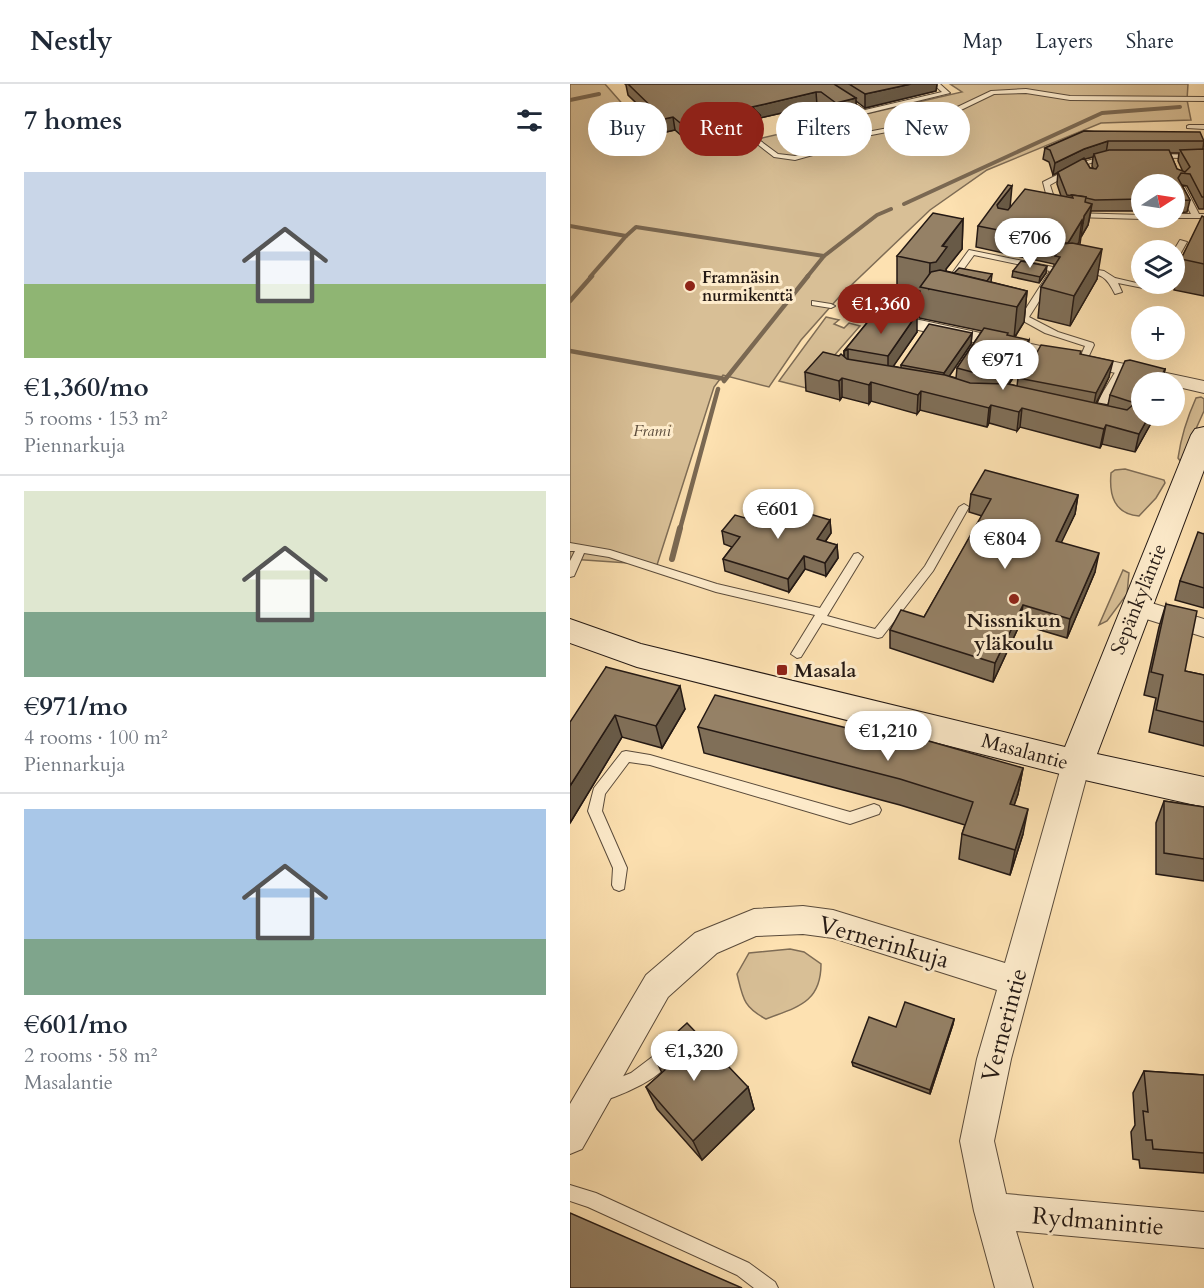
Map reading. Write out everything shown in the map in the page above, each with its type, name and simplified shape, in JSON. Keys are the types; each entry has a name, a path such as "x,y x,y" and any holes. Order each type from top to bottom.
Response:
{"street":[{"path":"916,326 1036,355 1083,360 1204,387"},
{"name":"Sepänkyläntie","path":"1076,764 1135,607 1192,474 1204,435"},
{"path":"1135,607 1204,628"},
{"name":"Masalantie","path":"570,631 637,655 1076,764 1204,792"},
{"name":"Masalantie","path":"570,654 608,660 637,655"},
{"name":"Vernerintie","path":"1014,1288 979,1161 977,1141 994,1059 1076,764"},
{"name":"Vernerinkuja","path":"570,1137 657,986 706,943 754,923 803,920 833,924 1016,981"},
{"name":"Rydmanintie","path":"992,1211 1204,1230"}],"lane":[{"path":"822,84 858,110 872,112 947,93 936,84"},
{"path":"764,147 776,156 795,158 818,152 864,134 932,122 993,92 1026,91 1070,98 1204,99"},
{"path":"1189,127 1204,127"},
{"path":"1037,189 1087,166 1118,156"},
{"path":"1150,156 1204,157"},
{"path":"1170,157 1174,165"},
{"path":"1046,184 1054,210"},
{"path":"1185,194 1200,216"},
{"path":"1043,208 1081,215 1129,217 1133,229"},
{"path":"939,296 972,252 1055,270 1071,268 1110,274 1131,280"},
{"path":"1026,315 1055,270"},
{"path":"1110,274 1118,292"},
{"path":"916,326 912,302 939,296 950,298"},
{"path":"815,303 831,306"},
{"path":"994,308 1026,315 1042,328 1090,345 1083,360"},
{"path":"1099,416 1104,399 1121,369"},
{"path":"1087,414 1115,420"},
{"path":"570,573 576,548 640,563 716,588 878,634 929,568 964,507"},
{"path":"797,654 858,556"},
{"path":"619,885 620,868 595,811 599,792 627,756 650,760 850,818 874,810"},
{"path":"594,1095 620,1088 649,1072 669,1052"},
{"path":"570,1193 590,1199 743,1269 769,1288"}],"green space":[{"name":"Frami","path":"570,84 605,84 621,102 588,102 588,156 667,156 667,118 679,115 679,156 764,156 764,138 776,135 776,156 872,156 872,113 884,110 884,156 970,156 970,102 919,102 962,92 950,84 1188,84 1187,100 1191,120 1101,123 987,170 930,210 840,296 801,340 769,387 723,375 714,387 657,565 570,559"},
{"path":"826,317 839,320 834,324 844,328 849,323 860,326 806,388 779,381"},
{"path":"1196,398 1204,399 1204,411 1181,462 1178,458 1185,428"},
{"path":"1125,469 1164,480 1165,483 1156,498 1139,516 1124,512 1112,496 1111,473"},
{"path":"1123,570 1129,573 1127,594 1107,621 1099,625"},
{"path":"790,949 804,952 821,964 817,987 805,1002 766,1019 748,1006 737,974 749,953"}],"building":[{"path":"628,84 834,84 856,98 835,102 821,92 816,92 764,104 764,102 679,102 679,122 673,117 667,118 667,102 647,102"},
{"path":"849,84 911,84 865,94"},
{"path":"1084,131 1200,132 1204,141 1108,141 1084,149 1055,163 1050,150 1045,148"},
{"path":"1204,149 1204,197 1190,174 1131,174 1131,199 1095,200 1067,195 1058,172 1084,158 1090,168 1096,169 1098,166 1094,154 1109,150 1169,150 1177,169 1185,172 1190,167 1180,150"},
{"path":"1008,185 1012,186 997,205 998,208 1008,210 1025,189 1073,198 1072,195 1086,197 1085,202 1092,204 1084,216 1083,224 1082,220 1068,243 978,226"},
{"path":"1185,191 1190,200 1185,200"},
{"path":"933,213 963,219 942,246 947,247 936,262 930,263 897,256"},
{"path":"1202,216 1204,217 1204,264 1185,260 1185,251"},
{"path":"1072,243 1102,249 1074,296 1041,287 1060,257 1055,256 1063,244"},
{"path":"1021,261 1047,266 1040,277 1013,271"},
{"path":"959,268 992,274 987,281 954,273"},
{"path":"940,270 1027,291 1017,307 920,287 931,272"},
{"path":"875,313 904,320 909,314 917,314 888,356 848,349 844,351"},
{"path":"929,324 972,333 944,373 901,365"},
{"path":"984,328 1029,340 1005,373 972,372 957,368"},
{"path":"1041,345 1081,351 1080,354 1113,361 1096,393 1018,378 1031,363"},
{"path":"823,352 839,356 841,354 847,359 945,375 970,383 1008,384 1127,410 1131,406 1131,426 1143,426 1139,434 1106,425 1104,429 1022,408 1019,412 991,405 989,408 921,391 918,395 871,382 869,385 842,378 839,381 805,372"},
{"path":"1130,360 1165,369 1163,372 1131,372 1131,402 1110,395 1125,361"},
{"name":"Nissnikun yläkoulu","path":"985,470 1078,495 1056,541 1099,553 1070,619 1023,605 995,663 890,630 901,610 924,617 991,499 971,494"},
{"path":"766,501 830,520 817,539 837,545 825,563 804,556 788,579 723,559 740,537 722,531 735,515 752,520"},
{"path":"1198,532 1204,534 1204,588 1180,581"},
{"path":"1166,604 1197,611 1185,671 1204,675 1204,722 1156,710 1163,675 1151,672"},
{"path":"606,667 680,686 656,726 615,715 570,786 570,722"},
{"path":"715,695 915,745 918,738 1023,768 1010,804 1028,809 1015,850 962,834 973,802 900,779 698,727"},
{"path":"1164,801 1204,807 1204,859 1164,853"},
{"path":"905,1002 954,1019 930,1090 852,1062 869,1017 896,1027"},
{"path":"687,1023 748,1087 693,1141 646,1087 666,1069 653,1054"},
{"path":"1144,1071 1204,1075 1204,1153 1153,1149 1152,1140 1146,1140 1143,1111 1148,1112"},
{"path":"570,1213 742,1288 570,1288"}],"waterway":[{"path":"570,100 599,94"},
{"path":"904,204 1102,113 1180,107"},
{"path":"824,256 877,215 891,209"},
{"path":"570,226 626,236"},
{"path":"626,236 636,227 824,256"},
{"path":"590,277 626,236"},
{"path":"807,277 824,256"},
{"path":"570,301 592,276"},
{"path":"724,381 808,276"},
{"path":"570,351 725,379"},
{"path":"680,529 718,389"},
{"path":"672,559 680,528"}],"place":[{"name":"Framnäsin nurmikenttä","path":"690,286"},
{"name":"Nissnikun yläkoulu","path":"1014,599"},
{"name":"Masala","path":"782,670"}]}
